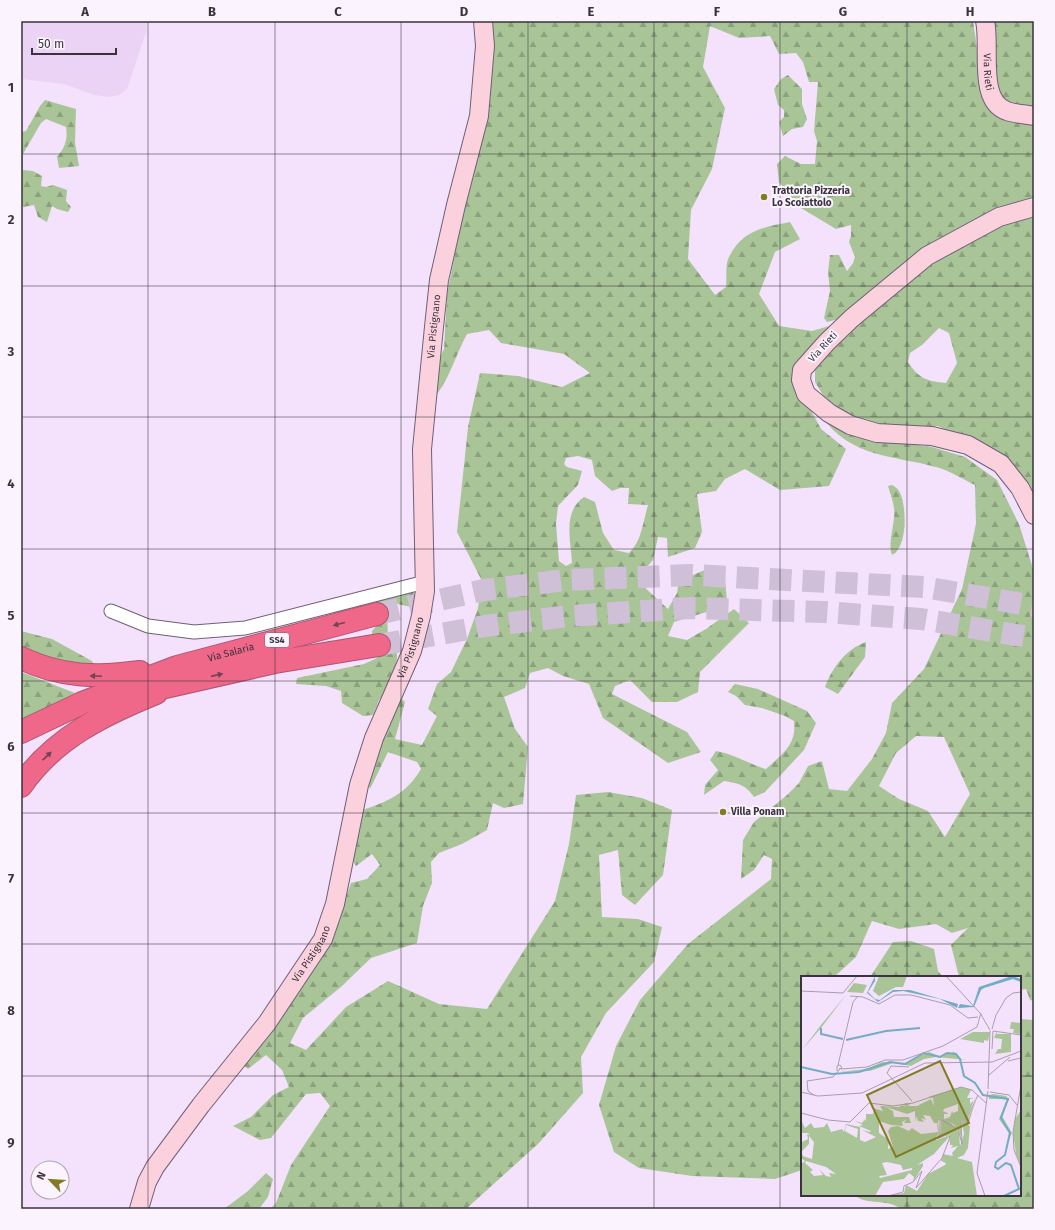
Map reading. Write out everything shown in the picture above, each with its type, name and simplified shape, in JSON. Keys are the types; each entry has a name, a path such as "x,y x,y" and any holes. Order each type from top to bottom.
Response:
{"highway":[{"name":"Via Salaria","path":"178,675 377,614"},
{"name":"Via Salaria","path":"178,675 275,662 379,645"},
{"name":"SS4","path":"21,658 39,667 56,672 102,677 178,675"},
{"name":"SS4","path":"21,742 111,702 138,693 178,675"},
{"path":"21,732 82,703 178,675"},
{"path":"21,786 44,758 83,727 178,675"}],"street":[{"name":"Via Pistignano","path":"139,1209 147,1182 155,1167 200,1105 267,1023 323,939 335,904 359,785 374,738 412,651 421,616 425,582 422,449 426,394 439,280 456,205 479,116 485,46 483,21"},
{"name":"Via Rieti","path":"985,21 988,40 987,83 991,96 997,106 1006,111 1034,116"},
{"name":"Via Rieti","path":"1034,207 999,217 927,256 852,318 827,342 802,370 801,380 806,394 829,413 850,425 877,433 932,436 968,444 1001,464 1020,488 1034,515"},
{"path":"111,611 148,626 194,632 245,628 425,582"}],"shaded area":[{"path":"21,21 146,21 147,29 127,89 119,95 109,97 94,95 64,84 21,79"}],"green space":[{"path":"491,21 973,21 978,54 981,96 986,105 997,114 1034,122 1034,200 1025,202 851,316 827,322 824,318 830,291 828,272 830,255 839,255 847,271 853,263 855,257 849,242 851,236 851,225 836,229 801,208 779,182 777,164 785,156 801,164 815,164 817,141 814,131 818,82 809,82 803,62 796,53 779,54 770,36 739,38 710,26 703,67 725,108 712,169 691,210 688,259 715,295 726,287 728,260 734,248 740,241 755,231 790,222 800,239 775,252 759,294 779,326 812,331 843,322 813,354 796,362 792,375 821,429 846,449 829,486 780,490 745,469 725,479 716,491 697,494 702,532 695,548 668,557 667,538 658,537 653,560 645,569 641,584 668,609 677,593 679,581 707,569 725,579 727,601 713,610 674,622 668,636 687,640 706,629 734,609 749,623 700,672 698,692 677,702 652,702 630,680 615,686 612,694 687,732 701,752 668,763 603,718 589,684 563,676 548,668 530,673 525,688 504,697 515,729 528,747 523,804 504,808 493,803 487,830 462,844 439,853 431,862 432,883 423,906 417,943 371,958 342,986 303,1018 290,1043 306,1050 346,1007 388,981 439,1004 487,1009 555,901 569,844 576,795 608,792 642,798 672,810 663,875 635,905 622,895 618,850 599,855 602,917 638,919 662,927 654,962 606,1013 581,1057 583,1093 539,1143 466,1209 270,1209 276,1203 291,1165 330,1106 320,1093 306,1094 271,1138 260,1140 233,1126 251,1117 273,1095 289,1087 282,1070 266,1055 248,1069 242,1064 277,1023 329,945 351,883 367,879 380,865 372,854 356,866 351,858 362,810 380,804 396,796 410,784 421,769 417,762 388,752 370,789 366,776 400,697 405,702 395,739 422,745 437,716 428,709 437,684 451,672 467,639 478,608 482,581 457,532 468,427 480,373 518,376 562,387 590,373 564,354 501,343 489,330 467,334 443,385 432,400 437,363 444,349 447,294 464,208","holes":["578,456 592,460 595,476 612,491 620,488 629,488 628,504 648,505 642,530 637,543 629,553 614,550 603,533 595,502 584,497 577,503 570,519 569,527 572,563 566,566 559,561 556,524 558,506 578,485 582,471 567,467 564,464 566,458"]},
{"path":"989,21 1034,21 1034,110 998,99"},
{"path":"788,75 802,89 802,104 807,119 803,127 792,129 783,136 779,122 784,117 784,110 778,105 774,89 781,79"},
{"path":"45,100 76,109 75,143 79,166 59,168 57,157 65,143 67,135 66,127 46,119 41,123 23,154 23,170 33,171 42,176 41,186 46,187 53,185 67,190 66,201 71,207 68,212 52,206 47,222 38,217 34,205 23,207 21,204 21,132 26,131"},
{"path":"1034,212 1034,509 1013,466 997,450 981,446 938,426 895,428 884,424 874,427 829,405 815,382 815,361 862,317 958,244","holes":["939,328 949,333 957,363 946,383 929,380 920,376 908,362 910,353 922,345"]},
{"path":"822,417 874,439 932,447 965,457 997,480 1019,524 1034,572 1034,1001 1030,1000 1026,989 1021,990 1021,976 959,976 951,945 968,928 952,933 936,924 899,929 872,921 856,957 835,976 801,976 801,1170 775,1179 692,1176 639,1168 614,1152 599,1105 616,1046 640,1000 688,944 771,879 772,859 764,855 754,870 741,879 743,840 754,822 786,796 799,783 808,766 822,761 829,789 847,791 872,759 886,733 892,703 924,669 962,589 976,524 975,485 941,468 874,453 860,448 846,440","holes":["916,736 944,737 970,794 945,837 928,811 899,799 879,786 896,753"]},
{"path":"892,485 898,490 902,497 905,515 901,544 897,551 892,555 890,545 894,520 894,508 888,486"},
{"path":"412,591 414,593 411,607 398,604 396,601 387,604 388,641 390,649 397,651 397,659 393,676 387,690 379,700 373,715 363,716 342,703 341,691 326,686 296,684 297,678 364,664 377,658 381,651 372,636 372,631 378,624 330,620 336,607"},
{"path":"21,631 52,639 92,661 94,666 89,669 35,654 21,647"},
{"path":"866,642 865,657 838,694 825,687 836,666 846,654 852,649"},
{"path":"21,672 75,693 21,721"},
{"path":"735,684 758,689 807,711 816,723 804,750 765,792 754,797 745,787 724,781 704,795 705,785 718,770 710,760 716,751 729,754 766,769 783,754 791,743 793,737 794,721 785,716 762,708 745,705 736,696 728,692"},
{"path":"911,941 934,949 938,971 942,976 871,976 893,942"},
{"path":"1021,1019 1034,1020 1034,1209 901,1209 890,1204 856,1196 1021,1196"},
{"path":"266,1173 273,1179 268,1197 259,1209 224,1209 248,1191"}],"tunnel":[{"path":"377,614 484,590 565,580 692,575 924,587 1034,606"},
{"path":"379,645 485,626 569,616 690,608 824,612 921,619 1034,638"}],"place":[{"name":"Trattoria Pizzeria Lo Scoiattolo","path":"764,197"},
{"name":"Villa Ponam","path":"723,812"}]}
